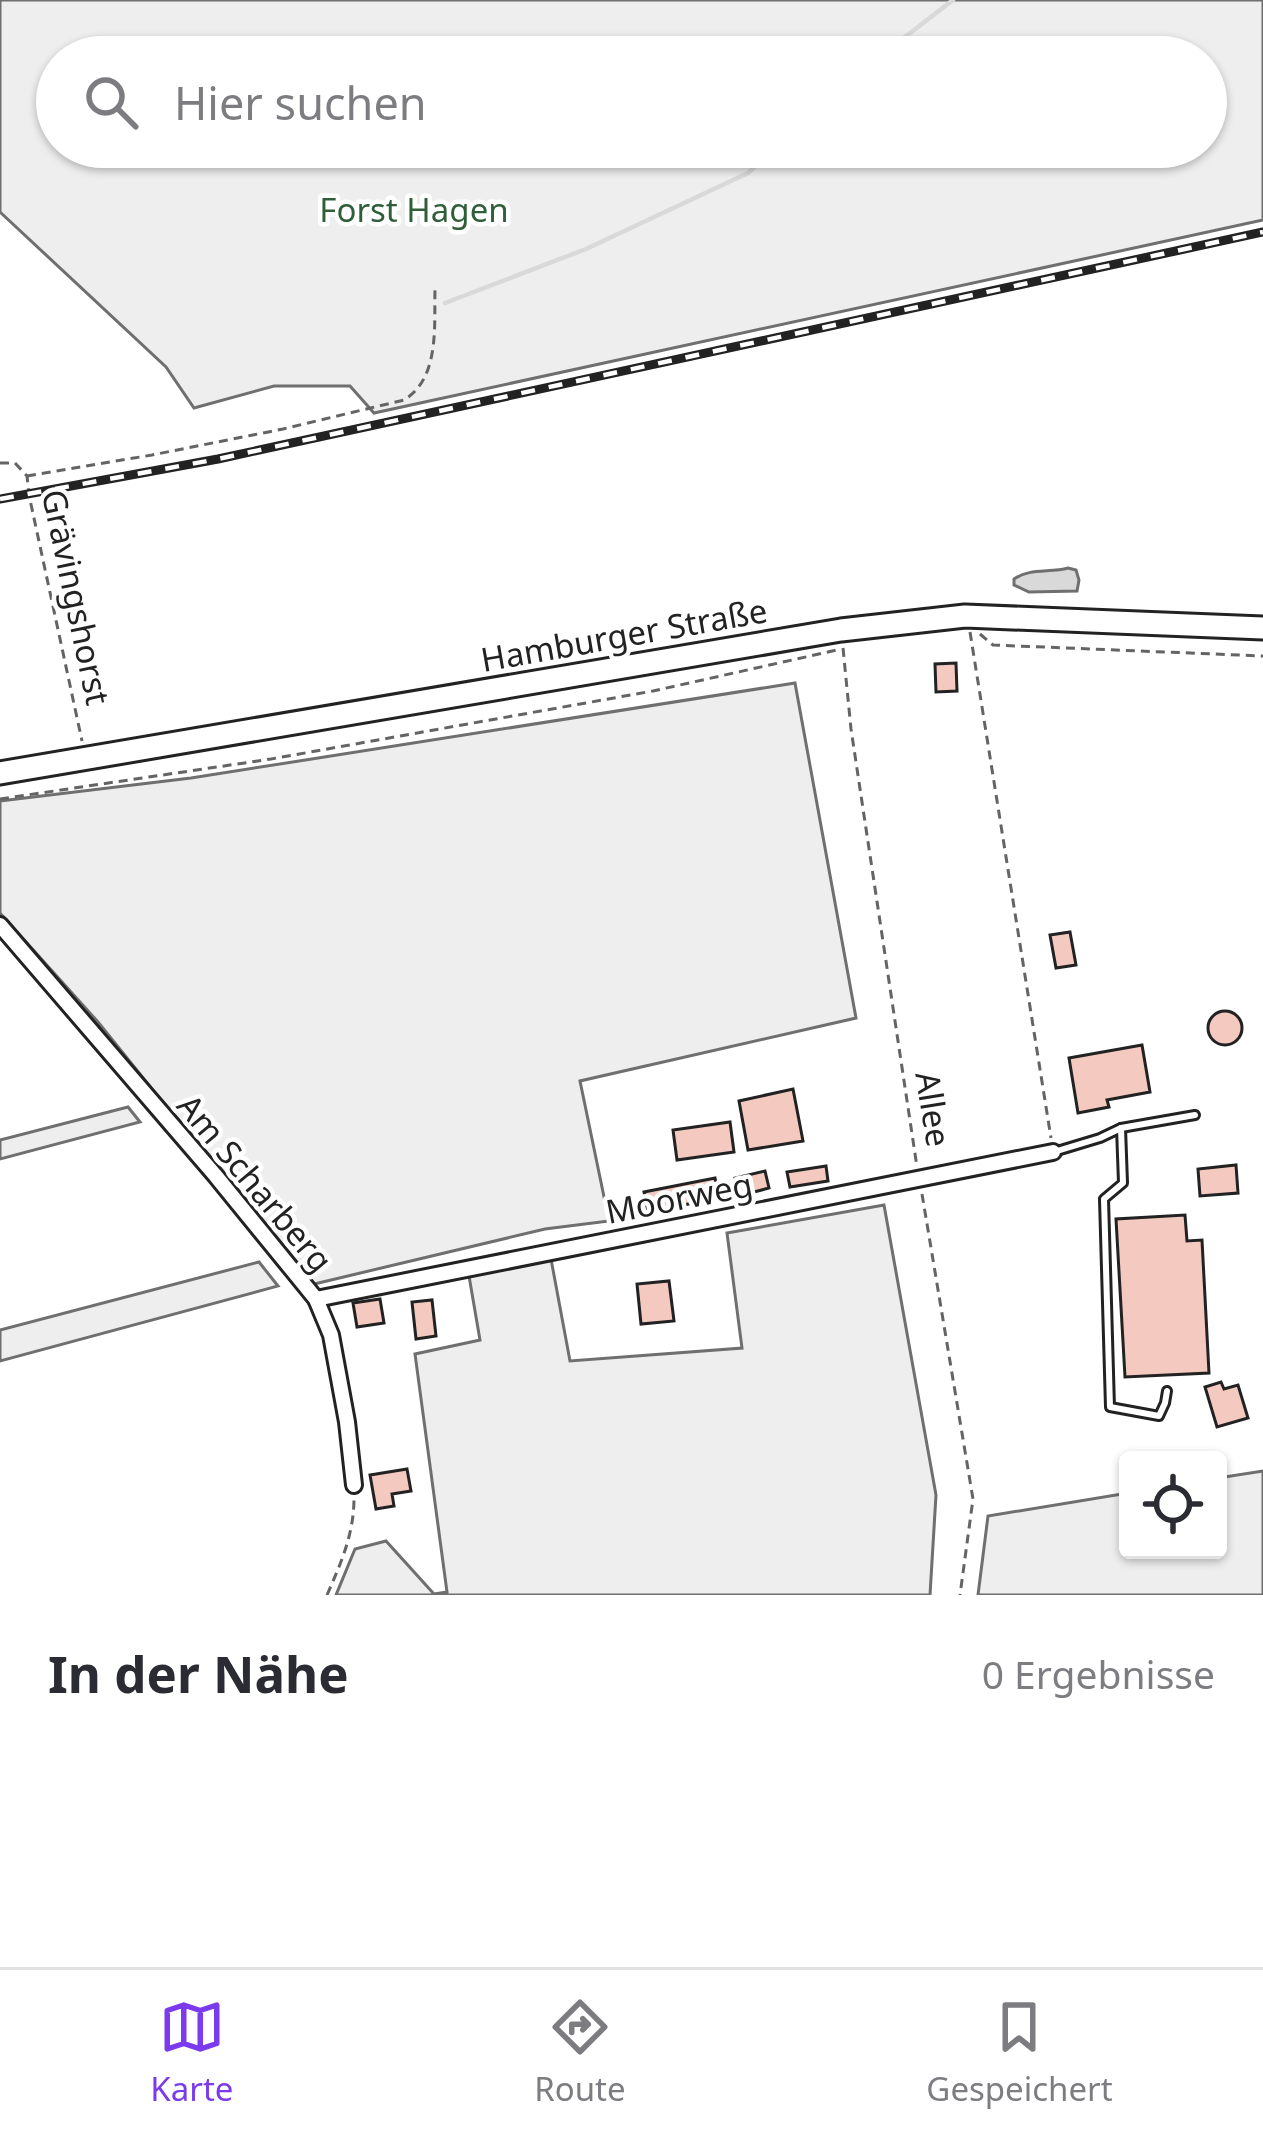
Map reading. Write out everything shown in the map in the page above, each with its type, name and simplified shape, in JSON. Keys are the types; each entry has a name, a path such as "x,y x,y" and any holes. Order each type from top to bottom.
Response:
{"main road":[{"name":"Hamburger Straße","path":"0,773 916,620 965,616 1263,628"}],"street":[{"name":"Am Scharberg","path":"0,925 316,1299 331,1335 354,1485"},
{"name":"Moorweg","path":"316,1299 1053,1152"}],"lane":[{"path":"1053,1152 1120,1128 1195,1115"},
{"path":"1120,1128 1124,1183 1104,1199 1110,1407 1159,1417 1167,1390"}],"path":[{"path":"27,476 196,447 404,400 427,375 435,290"},
{"name":"Grävingshorst","path":"0,463 15,463 27,476 86,760"},
{"path":"1053,1152 969,628 993,645 1263,656"},
{"name":"Allee","path":"0,799 359,743 676,686 843,649 919,1177 973,1498 960,1595"},
{"path":"327,1595 354,1521 354,1485"}],"green space":[{"name":"Forst Hagen","path":"0,0 1263,0 1263,220 374,413 350,386 274,386 194,408 166,367 0,212"},
{"path":"795,683 856,1018 580,1081 609,1221 545,1229 310,1285 98,1022 0,913 0,801 191,778"},
{"path":"128,1107 140,1122 0,1159 0,1140"},
{"path":"884,1205 936,1495 930,1595 336,1595 355,1549 386,1541 434,1594 447,1592 415,1354 480,1340 469,1276 551,1259 570,1361 742,1348 727,1233"},
{"path":"259,1262 278,1286 0,1361 0,1330"},
{"path":"1263,1471 1263,1595 978,1595 988,1516 1119,1494 1119,1559 1227,1559 1227,1477"}],"shaded area":[{"path":"1076,570 1077,591 1029,592 1014,585 1014,579 1026,573"}],"building":[{"path":"956,663 957,691 936,692 935,664"},
{"path":"1070,932 1076,965 1056,968 1050,935"},
{"path":"1225,1011 1237,1016 1242,1028 1237,1040 1225,1045 1213,1040 1208,1028 1213,1016"},
{"path":"1142,1045 1150,1092 1107,1100 1109,1107 1078,1113 1069,1058"},
{"path":"793,1089 803,1141 748,1150 739,1101"},
{"path":"730,1122 734,1152 677,1160 673,1130"},
{"path":"1236,1165 1238,1193 1200,1196 1198,1169"},
{"path":"826,1166 828,1181 790,1187 787,1172"},
{"path":"765,1171 769,1188 739,1196 735,1178"},
{"path":"715,1178 719,1198 648,1212 644,1192"},
{"path":"1185,1215 1187,1241 1202,1240 1209,1373 1125,1377 1116,1219"},
{"path":"669,1281 674,1321 641,1324 637,1284"},
{"path":"380,1299 384,1323 357,1327 353,1303"},
{"path":"432,1300 436,1336 416,1339 412,1302"},
{"path":"1221,1382 1224,1389 1238,1385 1248,1418 1217,1427 1205,1387"},
{"path":"407,1469 411,1491 392,1494 394,1506 376,1509 370,1475"}],"waterway":[{"path":"906,36 953,0"},
{"path":"445,303 586,249 753,168"}],"railway":[{"path":"0,499 218,459 1263,232"}]}
